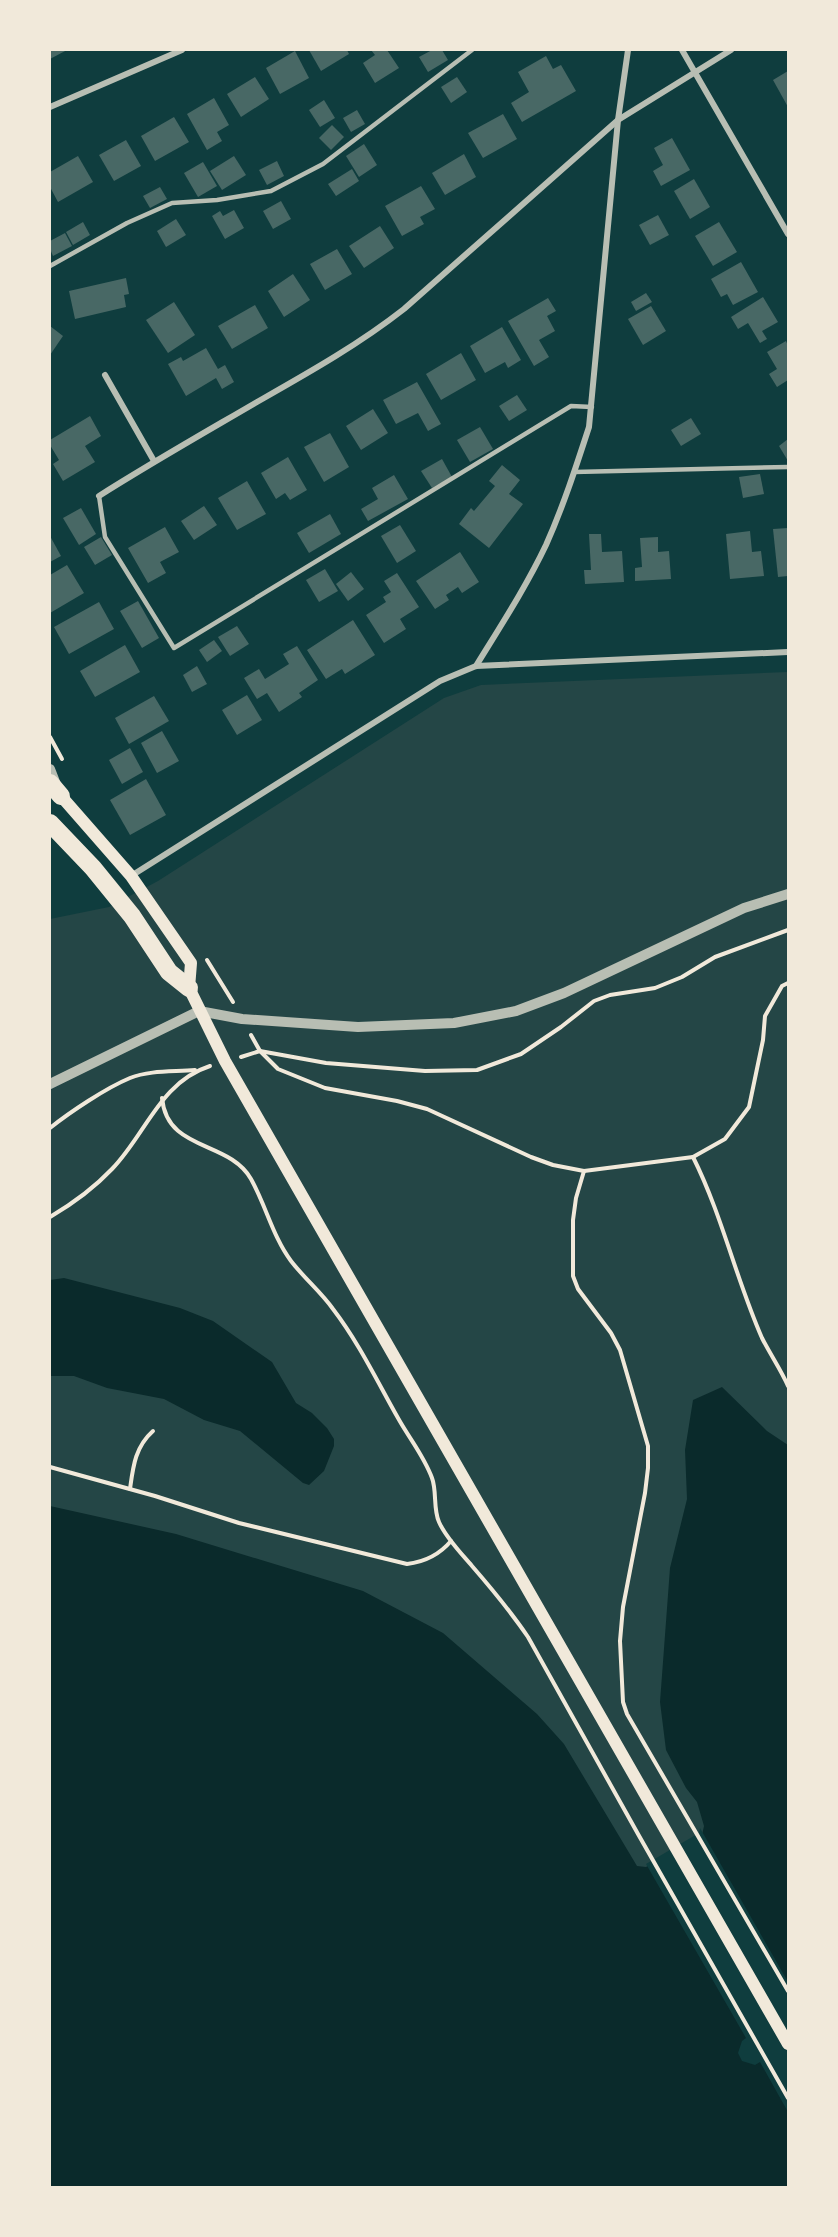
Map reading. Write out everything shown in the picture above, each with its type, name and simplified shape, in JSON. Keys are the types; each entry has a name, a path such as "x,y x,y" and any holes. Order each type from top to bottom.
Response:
{"highway":[{"path":"50,824 93,868 132,916 169,972 189,988"}],"main road":[{"path":"55,789 131,876 191,963 189,988 237,1082 789,2043"}],"street":[{"path":"50,107 182,50"},
{"path":"476,666 511,609 545,545 589,427 618,120 628,50"},
{"path":"682,50 789,234"},
{"path":"99,496 154,461 336,358 372,334 404,309 618,120 731,50"},
{"path":"105,375 154,461"},
{"path":"131,876 440,681 476,666 789,652"},
{"path":"50,769 55,789"},
{"path":"50,1084 199,1011 242,1019 358,1027 454,1023 516,1011 564,993 744,908 789,894"}],"lane":[{"path":"50,266 127,222 172,203 217,200 271,191 323,164 472,50"},
{"path":"99,496 105,537 174,648 571,406 592,407"},
{"path":"574,472 789,467"}],"path":[{"path":"50,737 64,763"},
{"path":"789,930 715,957 682,977 655,988 610,995 594,1001 521,1054 477,1070 414,1071 326,1063 260,1051 278,1069 325,1088 397,1101 426,1109 553,1165 584,1171 655,1163 693,1157 725,1139 749,1107 763,1040 765,1016 782,986 789,982"},
{"path":"50,1128 76,1109 130,1078 156,1072 198,1070 162,1098 113,1168 73,1202 50,1217"},
{"path":"162,1098 167,1117 172,1127 180,1135 219,1152 242,1168 251,1178 291,1262 319,1291 351,1334 432,1479 439,1522 451,1541 509,1609 528,1637 789,2098"},
{"path":"693,1157 710,1194 736,1271 763,1339 789,1386"},
{"path":"584,1171 576,1198 573,1220 573,1276 578,1289 611,1333 620,1350 648,1446 645,1493 623,1607 621,1641 623,1702 627,1714 789,1991"},
{"path":"130,1490 135,1457 140,1445 153,1431"},
{"path":"50,1467 240,1523 407,1564 421,1562 445,1548 451,1541"}],"shaded area":[{"path":"788,672 788,2187 50,2188 50,919 109,907 158,881 444,698 481,685"},
{"path":"64,1278 180,1308 213,1321 272,1362 296,1403 312,1413 334,1439 334,1446 324,1471 309,1485 303,1483 240,1431 204,1420 164,1399 107,1388 74,1376 50,1376 50,1280"},
{"path":"722,1387 767,1431 788,1445 788,2187 50,2188 50,1506 176,1534 363,1591 443,1633 537,1714 564,1744 637,1866 646,1867 702,1835 704,1826 697,1802 686,1788 666,1750 660,1702 670,1568 687,1499 685,1450 693,1400"}],"pier":[{"path":"700,1828 788,1982 788,2112 760,2062 755,2065 742,2061 738,2053 742,2041 746,2038 646,1864 699,1833"}],"building":[{"path":"50,50 67,50 50,59"},
{"path":"309,50 347,50 349,54 321,71"},
{"path":"371,50 387,50 399,68 375,83 363,63 375,55"},
{"path":"432,50 442,50 448,60 428,72 419,57"},
{"path":"295,51 309,78 280,94 266,68"},
{"path":"546,56 553,69 561,65 576,91 522,122 511,103 529,92 518,72"},
{"path":"788,71 788,107 773,80"},
{"path":"255,77 269,99 241,117 227,94"},
{"path":"457,77 467,92 451,103 441,87"},
{"path":"214,98 229,125 217,132 222,141 207,150 187,114"},
{"path":"324,100 335,118 320,127 309,110"},
{"path":"357,110 365,124 351,132 343,118"},
{"path":"503,114 517,139 483,158 468,133"},
{"path":"174,117 189,142 155,161 141,136"},
{"path":"332,125 344,137 331,150 319,138"},
{"path":"672,138 690,170 661,186 653,171 663,165 654,148"},
{"path":"126,140 141,166 114,181 99,155"},
{"path":"364,144 377,165 359,177 346,156"},
{"path":"464,154 476,177 445,195 432,173"},
{"path":"78,156 93,182 58,202 50,187 50,172"},
{"path":"234,156 246,175 222,190 210,171"},
{"path":"277,161 284,176 267,185 259,170"},
{"path":"203,162 217,186 198,197 184,173"},
{"path":"352,169 359,181 336,196 328,184"},
{"path":"694,179 710,207 690,219 674,191"},
{"path":"421,186 435,209 420,217 424,224 402,236 385,206"},
{"path":"160,187 167,199 150,208 143,196"},
{"path":"281,201 291,219 273,229 263,211"},
{"path":"234,210 244,228 225,239 212,216 220,211 223,216"},
{"path":"658,215 669,235 650,245 639,225"},
{"path":"176,219 186,235 166,247 157,231"},
{"path":"83,222 90,235 73,245 66,232"},
{"path":"719,222 737,252 713,266 695,236"},
{"path":"380,226 394,248 364,268 349,246"},
{"path":"65,233 72,246 53,256 50,241"},
{"path":"337,249 352,274 325,290 310,264"},
{"path":"741,262 758,292 733,305 727,294 721,297 711,279"},
{"path":"293,274 310,300 284,317 268,291"},
{"path":"126,278 129,294 124,295 126,307 75,319 69,291"},
{"path":"646,293 652,302 636,311 631,302"},
{"path":"763,297 778,322 762,331 767,339 760,343 748,323 738,329 731,317"},
{"path":"548,298 556,311 547,316 555,331 539,340 549,357 534,366 508,321"},
{"path":"174,302 195,335 168,353 146,320"},
{"path":"255,305 268,328 232,349 218,326"},
{"path":"651,306 666,331 643,345 628,319"},
{"path":"50,326 63,336 50,355"},
{"path":"502,327 521,360 508,368 505,362 485,373 470,346"},
{"path":"786,341 788,380 777,387 769,374 777,369 767,352"},
{"path":"206,348 218,369 225,365 234,382 222,389 216,378 186,396 168,364 181,357 183,361"},
{"path":"461,353 476,380 441,400 426,374"},
{"path":"417,382 441,424 428,431 418,413 396,424 383,400"},
{"path":"517,395 527,410 509,421 499,406"},
{"path":"373,409 388,433 361,450 346,426"},
{"path":"90,416 101,436 85,446 95,462 63,481 53,464 59,460 50,445 50,440"},
{"path":"691,418 701,434 681,446 671,430"},
{"path":"480,427 493,449 470,462 457,440"},
{"path":"330,433 349,467 324,482 304,447"},
{"path":"788,439 788,461 779,446"},
{"path":"288,457 307,490 290,500 285,493 276,499 261,473"},
{"path":"442,459 452,477 432,488 421,471"},
{"path":"502,465 520,480 509,494 523,504 489,548 459,524 471,508 474,511 495,486 489,481"},
{"path":"760,474 764,494 743,498 739,477"},
{"path":"394,475 408,499 368,521 361,509 378,499 372,488"},
{"path":"247,481 266,514 237,530 218,498"},
{"path":"204,506 217,525 194,540 181,521"},
{"path":"81,508 96,534 79,545 63,518"},
{"path":"330,514 341,534 309,553 297,533"},
{"path":"400,525 416,551 397,563 381,536"},
{"path":"165,527 179,552 160,562 166,573 148,583 128,548"},
{"path":"788,528 788,576 778,577 773,529"},
{"path":"750,531 752,552 761,551 764,576 730,579 726,534"},
{"path":"589,534 601,534 602,552 622,551 624,582 585,584 584,570 591,570"},
{"path":"50,536 61,556 50,562"},
{"path":"101,537 112,555 95,565 84,547"},
{"path":"658,537 658,552 669,551 671,579 635,581 635,568 642,567 640,538"},
{"path":"460,552 479,582 462,593 458,587 446,595 449,600 435,609 416,581"},
{"path":"67,565 84,593 50,613 50,575"},
{"path":"325,569 338,591 319,602 306,580"},
{"path":"351,572 364,589 348,601 336,584"},
{"path":"397,573 419,607 400,619 406,629 384,643 366,615 386,602 383,597 391,592 384,581"},
{"path":"138,601 159,638 142,648 120,611"},
{"path":"99,602 114,629 69,654 54,627"},
{"path":"353,620 375,655 345,674 342,669 326,679 307,650"},
{"path":"237,626 249,644 230,656 218,637"},
{"path":"214,640 222,651 207,662 199,650"},
{"path":"125,645 140,672 95,697 80,671"},
{"path":"297,646 318,680 299,693 302,697 279,712 267,693 257,699 244,678 259,669 265,679 289,664 283,654"},
{"path":"197,666 207,684 192,692 183,675"},
{"path":"247,695 262,720 237,735 222,710"},
{"path":"154,696 169,721 129,744 115,718"},
{"path":"162,731 179,761 157,773 141,743"},
{"path":"130,748 143,772 122,784 109,760"},
{"path":"146,779 166,815 130,835 110,800"}]}
